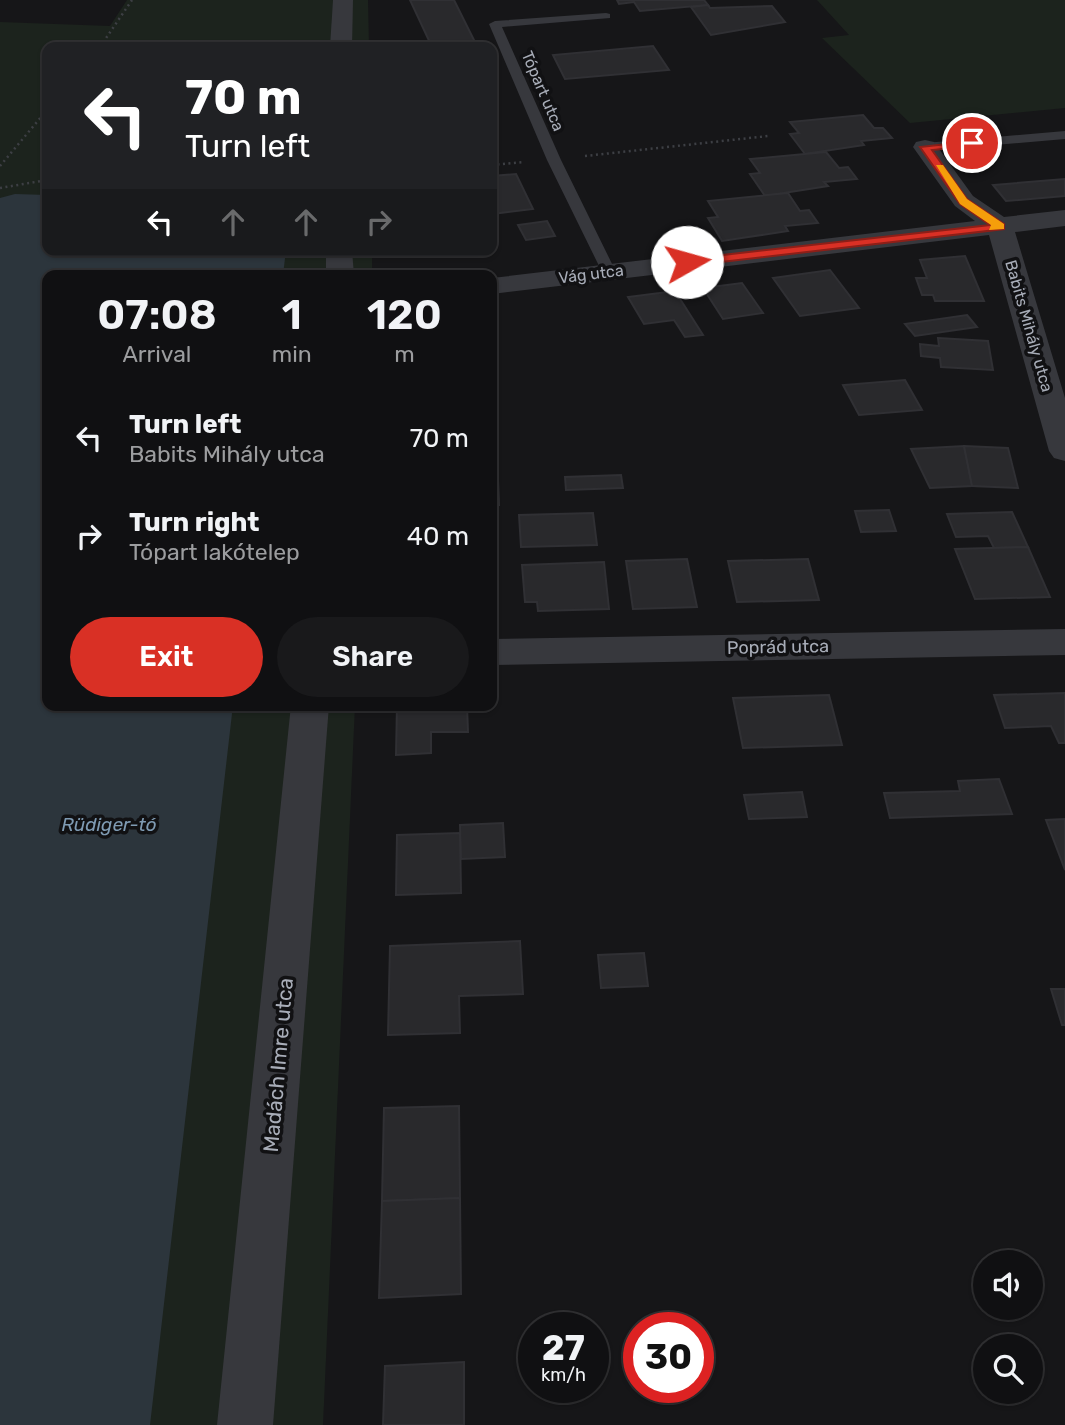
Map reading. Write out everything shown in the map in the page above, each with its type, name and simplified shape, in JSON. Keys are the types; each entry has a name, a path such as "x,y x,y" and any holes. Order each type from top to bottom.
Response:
{"street":[{"path":"341,42 343,0"},
{"path":"925,147 964,201 1000,227"},
{"name":"Vág utca","path":"497,285 1065,218"},
{"name":"Babits Mihály utca","path":"1000,227 1065,451"},
{"name":"Poprád utca","path":"497,653 1065,642"},
{"name":"Madách Imre utca","path":"245,1425 309,711"}],"lane":[{"name":"Tópart utca","path":"607,16 495,24 554,160 609,272"},
{"path":"925,147 1065,135"}],"path":[{"path":"103,42 132,0"},
{"path":"0,166 42,116"},
{"path":"497,165 768,136"},
{"path":"0,188 42,181"}],"shaded area":[{"path":"127,0 368,0 369,42 42,42 42,256 372,256 372,270 42,270 42,711 355,711 323,1425 0,1425 0,22 110,26"},
{"path":"817,0 1065,0 1065,108 910,123 822,38 849,35"}],"water":[{"name":"Rüdiger-tó","path":"15,194 42,195 42,256 285,256 284,270 42,270 42,711 232,711 150,1425 0,1425 0,198"}],"building":[{"path":"410,0 454,0 475,42 430,42"},
{"path":"617,0 704,0 708,5 640,11 634,2 619,4"},
{"path":"708,5 710,8 772,6 785,22 711,35 691,7"},
{"path":"653,46 669,70 565,79 553,55"},
{"path":"863,115 874,128 883,128 892,138 861,141 864,145 805,154 790,134 799,133 790,122"},
{"path":"826,152 839,168 848,167 857,179 824,182 828,186 765,196 750,174 760,173 750,159"},
{"path":"516,174 533,209 497,213 497,176"},
{"path":"1065,179 1065,196 1006,201 993,185"},
{"path":"788,193 800,211 809,210 818,223 785,226 788,231 722,241 708,218 718,217 708,201"},
{"path":"547,221 555,236 526,240 518,225"},
{"path":"965,256 984,301 935,301 933,295 922,295 916,278 927,278 920,260"},
{"path":"830,270 859,308 800,316 773,278"},
{"path":"742,283 763,313 723,319 703,288"},
{"path":"675,291 703,335 685,337 674,320 644,324 628,297"},
{"path":"967,315 977,327 915,336 905,324"},
{"path":"938,338 988,341 993,370 941,367 940,358 921,356 920,344 939,346"},
{"path":"905,380 922,410 859,415 843,385"},
{"path":"964,446 972,486 930,488 911,449"},
{"path":"964,446 1008,448 1018,488 972,486"},
{"path":"621,475 623,488 566,490 565,477"},
{"path":"498,480 499,505 497,505"},
{"path":"889,510 896,531 861,532 855,511"},
{"path":"1012,512 1028,547 994,548 988,536 956,537 947,514"},
{"path":"593,513 597,545 521,547 519,515"},
{"path":"1028,547 1050,597 975,599 955,549"},
{"path":"687,559 697,607 633,609 626,561"},
{"path":"808,559 819,600 737,602 728,561"},
{"path":"604,562 609,609 538,611 537,602 525,602 522,565"},
{"path":"1065,693 1065,743 1059,743 1051,726 1005,728 994,695"},
{"path":"829,695 842,745 743,748 733,698"},
{"path":"397,711 467,711 468,732 431,732 431,753 396,755"},
{"path":"999,779 1012,814 890,818 884,793 960,791 958,781"},
{"path":"802,792 807,817 749,819 744,795"},
{"path":"1065,819 1065,870 1046,820"},
{"path":"503,823 505,857 461,859 460,825"},
{"path":"460,833 461,893 396,895 397,835"},
{"path":"520,941 523,994 459,996 460,1033 388,1035 390,946"},
{"path":"644,953 648,986 601,988 598,955"},
{"path":"1051,989 1065,989 1065,1025 1062,1025"},
{"path":"459,1106 460,1198 382,1201 384,1108"},
{"path":"460,1198 461,1294 379,1298 382,1201"},
{"path":"464,1362 464,1425 383,1425 385,1366"}],"slow traffic":[{"path":"939,167 964,201 1000,227 992,228"}],"route":[{"path":"687,262 1000,227 964,201 925,147 972,143"}]}
